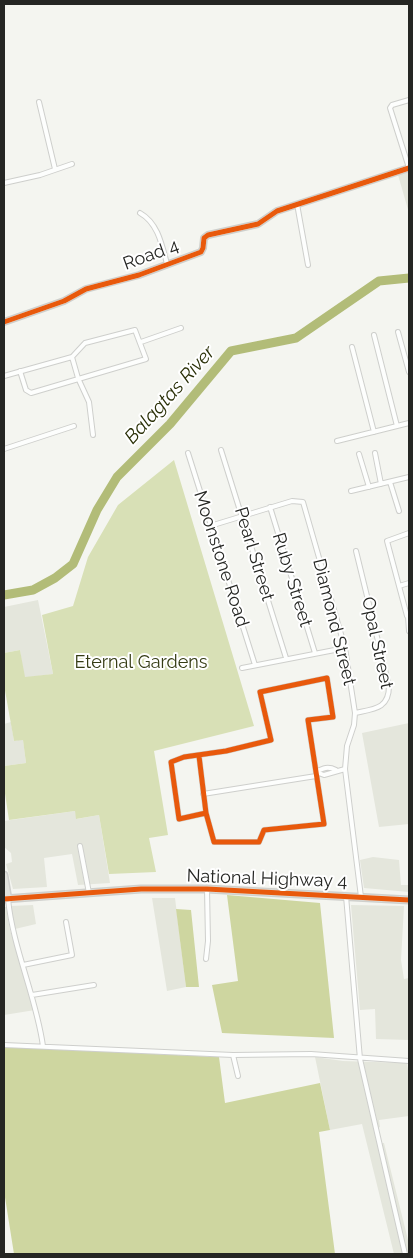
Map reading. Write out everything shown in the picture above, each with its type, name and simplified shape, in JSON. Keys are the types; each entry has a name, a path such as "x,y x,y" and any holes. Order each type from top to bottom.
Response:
{"main road":[{"path":"4,875 6,899"},
{"name":"National Highway 4","path":"6,899 89,893 207,889 409,900"}],"street":[{"path":"409,100 392,105 390,108 409,168"},
{"path":"39,102 55,169"},
{"path":"4,183 40,175 72,164"},
{"name":"Road 4","path":"4,322 64,301 86,290 126,279 201,252 204,248 205,236 258,224 277,211 409,168"},
{"path":"297,204 308,265"},
{"path":"140,213 148,218 154,227 167,264"},
{"path":"141,342 181,328"},
{"path":"4,376 20,371 72,357 85,343 125,331 135,330 146,359 145,361 78,378 31,393 26,390 20,371"},
{"path":"398,332 409,372"},
{"path":"374,335 397,426"},
{"path":"352,348 374,432"},
{"path":"72,357 78,378 89,402 93,435"},
{"path":"337,441 409,423"},
{"path":"4,449 74,426"},
{"name":"Pearl Street","path":"222,450 286,658"},
{"name":"Moonstone Road","path":"188,453 255,665"},
{"path":"375,453 382,484"},
{"path":"359,454 369,487"},
{"path":"351,491 409,477"},
{"path":"390,482 399,511"},
{"name":"Diamond Street","path":"210,526 292,501 303,502 345,648 355,713 354,725 347,746 345,769 361,896"},
{"name":"Ruby Street","path":"270,507 314,653"},
{"path":"409,533 386,541 408,616 409,631"},
{"name":"Opal Street","path":"355,713 380,708 386,704 389,696 389,686 356,551"},
{"path":"399,586 409,583"},
{"path":"242,668 345,648"},
{"path":"199,756 206,813 214,842 259,842 264,830 324,824 308,720 333,717 327,678 261,691 272,740 199,756 184,757 171,762 179,819 206,813"},
{"path":"204,794 316,774 323,768 345,769"},
{"path":"80,846 89,893"},
{"path":"206,959 208,941 207,889"},
{"path":"346,896 360,1059 406,1254"},
{"path":"6,899 22,965 32,995 43,1046"},
{"path":"22,965 72,955 66,922"},
{"path":"32,995 94,985"},
{"path":"4,1045 234,1055 311,1054 409,1061"},
{"path":"234,1055 238,1076"}],"shaded area":[{"path":"409,172 409,213 398,175"},
{"path":"38,600 53,674 24,678 20,650 4,653 4,607"},
{"path":"11,722 14,741 23,739 26,763 4,766 4,724"},
{"path":"409,723 409,824 379,827 362,733"},
{"path":"75,811 77,819 99,815 110,883 78,885 72,854 44,858 47,887 13,889 6,864 12,862 11,853 4,847 4,821"},
{"path":"373,857 399,860 401,885 409,885 409,892 364,888 360,860"},
{"path":"152,898 175,898 186,987 167,991"},
{"path":"33,905 36,924 15,929 11,906"},
{"path":"351,905 404,906 401,960 404,979 409,978 409,1040 376,1039 375,1009 360,1010"},
{"path":"4,907 6,907 10,930 35,1010 4,1015"},
{"path":"315,1057 343,1061 407,1063 409,1116 379,1120 380,1127 378,1128 381,1143 384,1143 409,1244 409,1254 394,1254 362,1124 330,1130"}],"green space":[{"name":"Eternal Gardens","path":"174,460 254,726 154,751 168,835 149,838 156,872 109,874 99,815 76,819 75,811 9,820 4,787 4,766 26,763 23,740 14,741 4,685 4,653 20,650 25,677 53,674 42,615 73,606 88,557 118,505"},
{"path":"227,895 320,903 334,1038 222,1033 212,985 238,981"},
{"path":"176,909 191,910 199,987 186,987"},
{"path":"4,1047 219,1057 225,1103 320,1083 330,1130 319,1132 335,1254 14,1254 4,1191"}],"waterway":[{"name":"Balagtas River","path":"4,595 33,590 55,578 73,564 97,510 117,477 170,424 231,351 296,338 379,281 409,278"}],"cycle path":[{"path":"4,322 64,301 86,289 139,275 201,252 204,238 208,235 258,224 277,211 409,168"},
{"path":"199,756 206,813 214,842 259,842 264,830 324,824 308,720 333,717 327,678 260,692 271,740 226,751 184,757 171,762 179,819 206,813"},
{"path":"4,899 141,889 207,889 409,900"}]}
